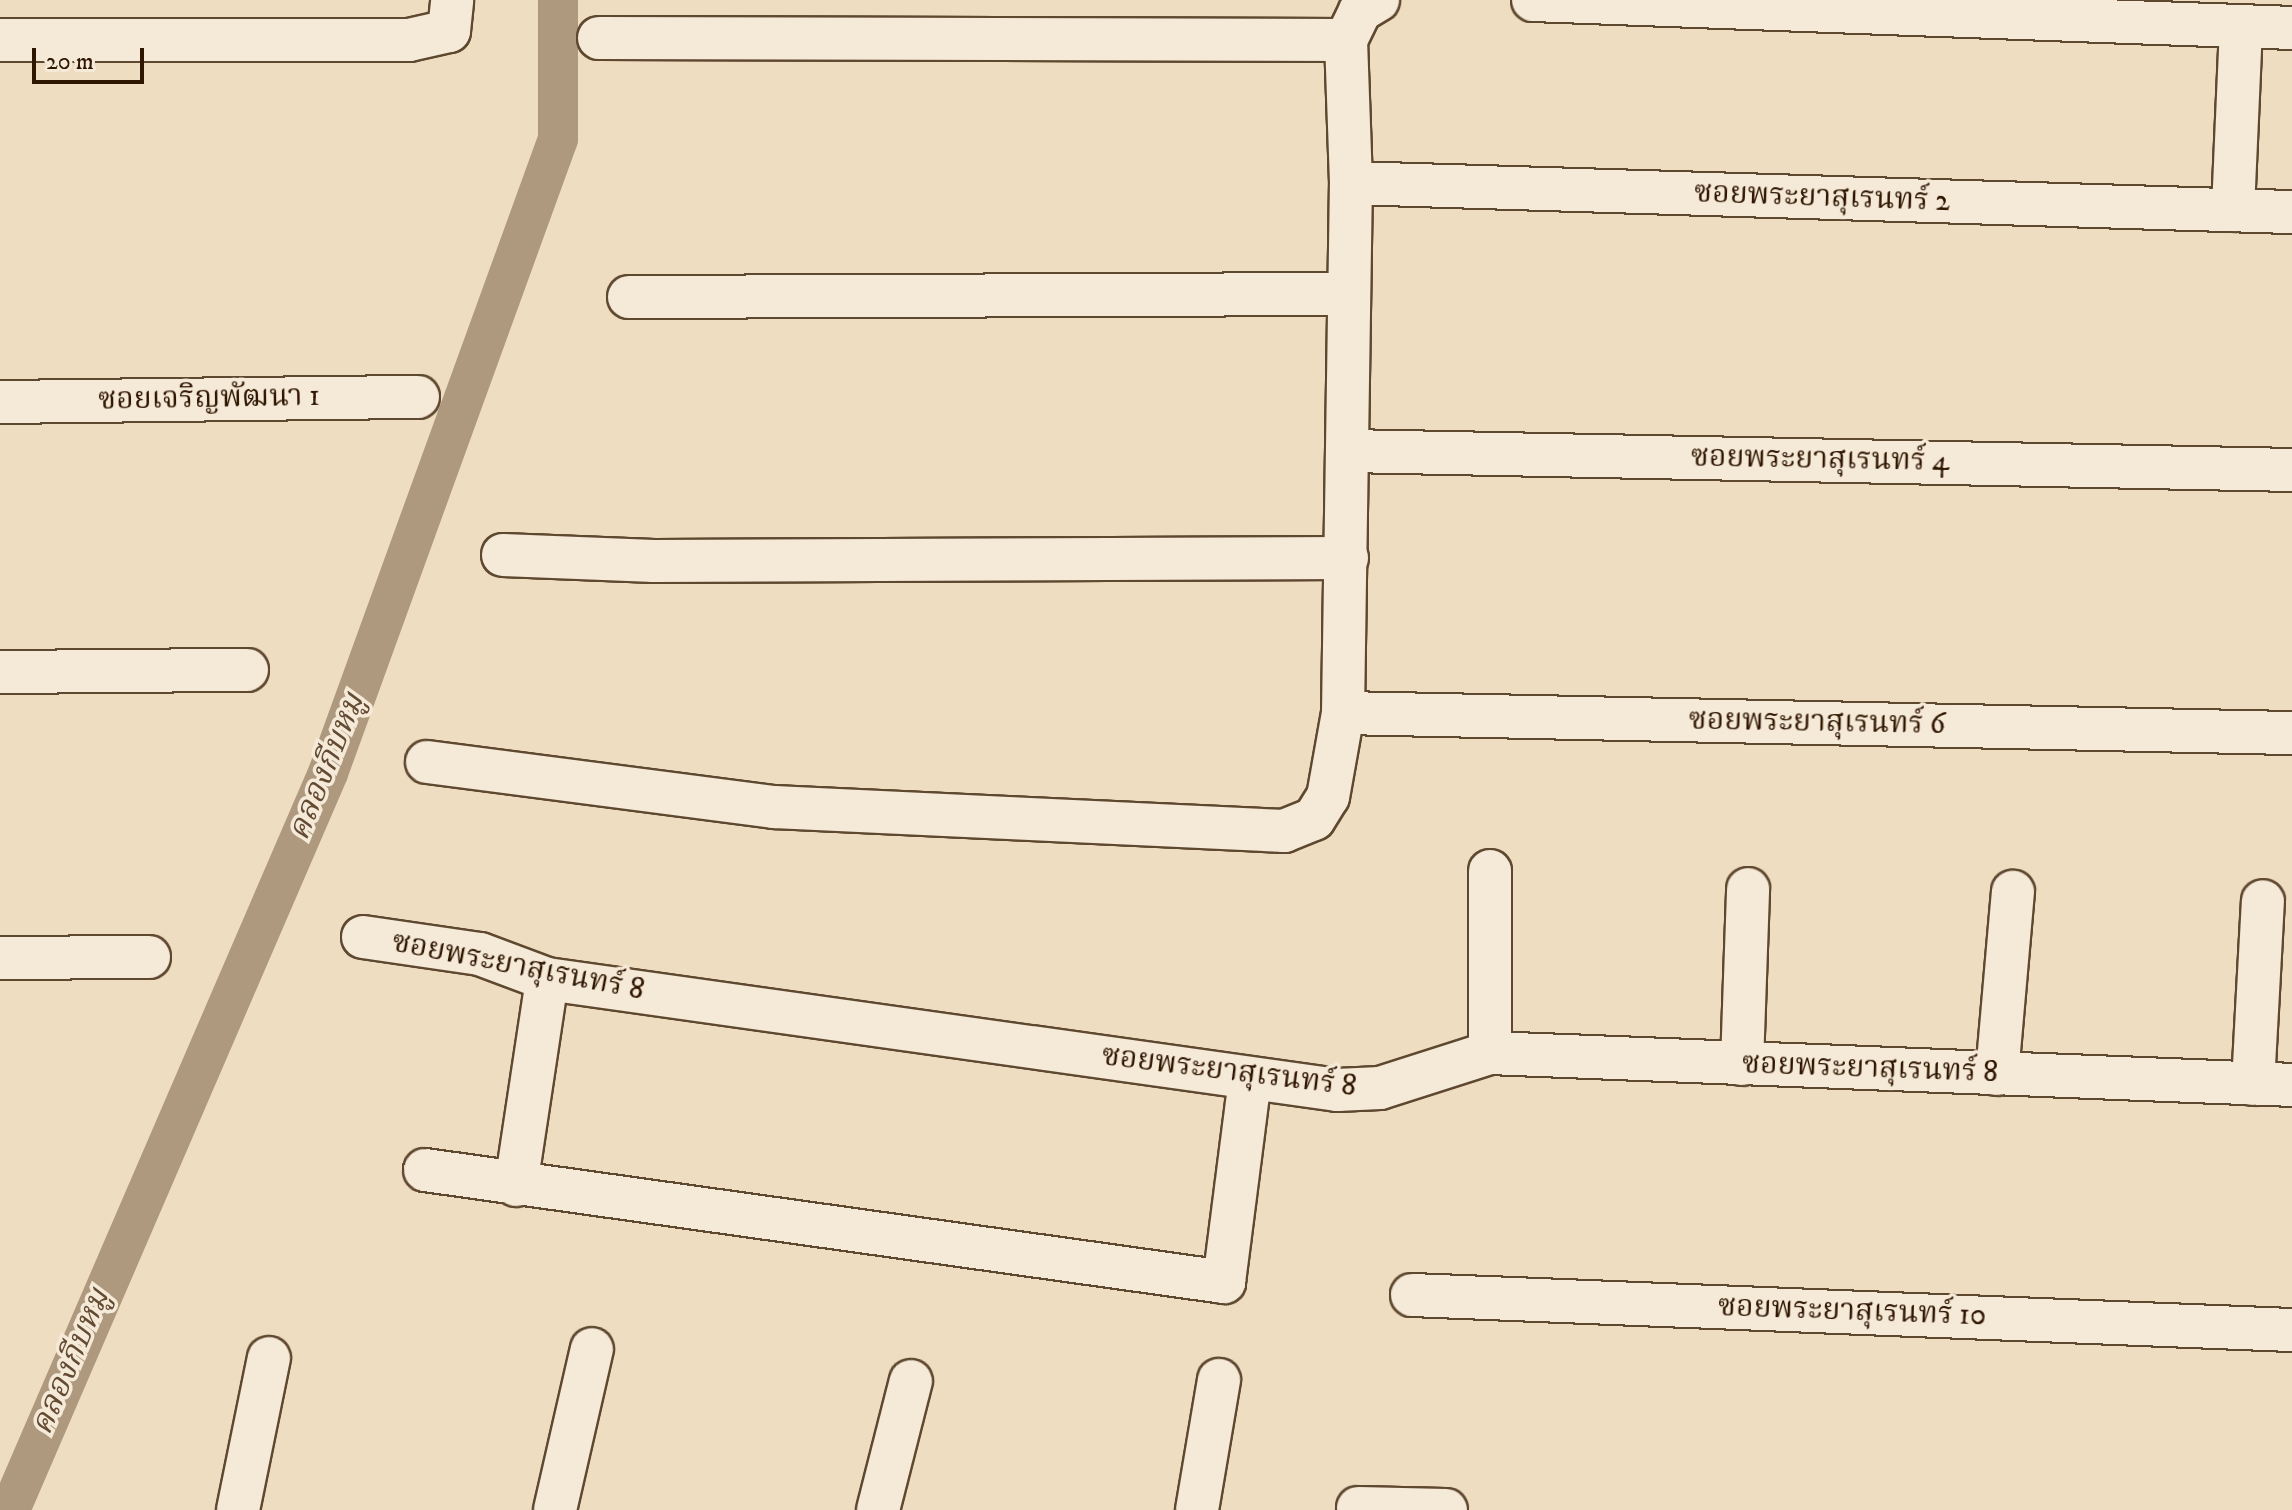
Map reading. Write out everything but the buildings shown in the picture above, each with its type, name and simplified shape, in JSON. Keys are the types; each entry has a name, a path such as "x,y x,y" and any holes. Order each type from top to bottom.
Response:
{"street":[{"path":"0,40 409,40 449,31 452,0"},
{"path":"427,762 774,807 1284,831 1314,819 1328,797 1343,713 1348,451 1346,294 1351,183 1346,40 1360,11 1378,0"},
{"path":"1533,0 2292,28"},
{"path":"2233,210 2241,26"},
{"path":"599,38 1346,40"},
{"name":"ซอยพระยาสุเรนทร์ 2","path":"1351,183 2292,212"},
{"path":"629,297 1346,294"},
{"name":"ซอยเจริญพัฒนา 1","path":"0,402 418,397"},
{"name":"ซอยพระยาสุเรนทร์ 4","path":"1348,451 2292,470"},
{"path":"503,555 654,561 1347,558"},
{"path":"0,672 247,670"},
{"name":"ซอยพระยาสุเรนทร์ 6","path":"1343,713 2292,733"},
{"path":"1490,871 1490,1053"},
{"path":"1742,1064 1748,889"},
{"path":"1997,1074 2013,892"},
{"path":"2263,901 2273,1085"},
{"name":"ซอยพระยาสุเรนทร์ 8","path":"363,937 480,954 547,979 1337,1090 1380,1088 1490,1053 2273,1085"},
{"path":"0,958 149,957"},
{"path":"516,1185 547,979"},
{"path":"425,1170 1224,1282 1250,1079"},
{"name":"ซอยพระยาสุเรนทร์ 10","path":"1412,1295 2292,1330"},
{"path":"555,1510 592,1349"},
{"path":"238,1510 269,1358"},
{"path":"1197,1510 1219,1380"},
{"path":"878,1510 911,1381"},
{"path":"1358,1508 1446,1510"}],"waterway":[{"name":"คลองกีบหมู","path":"10,1510 328,773 558,139 558,0"}]}
